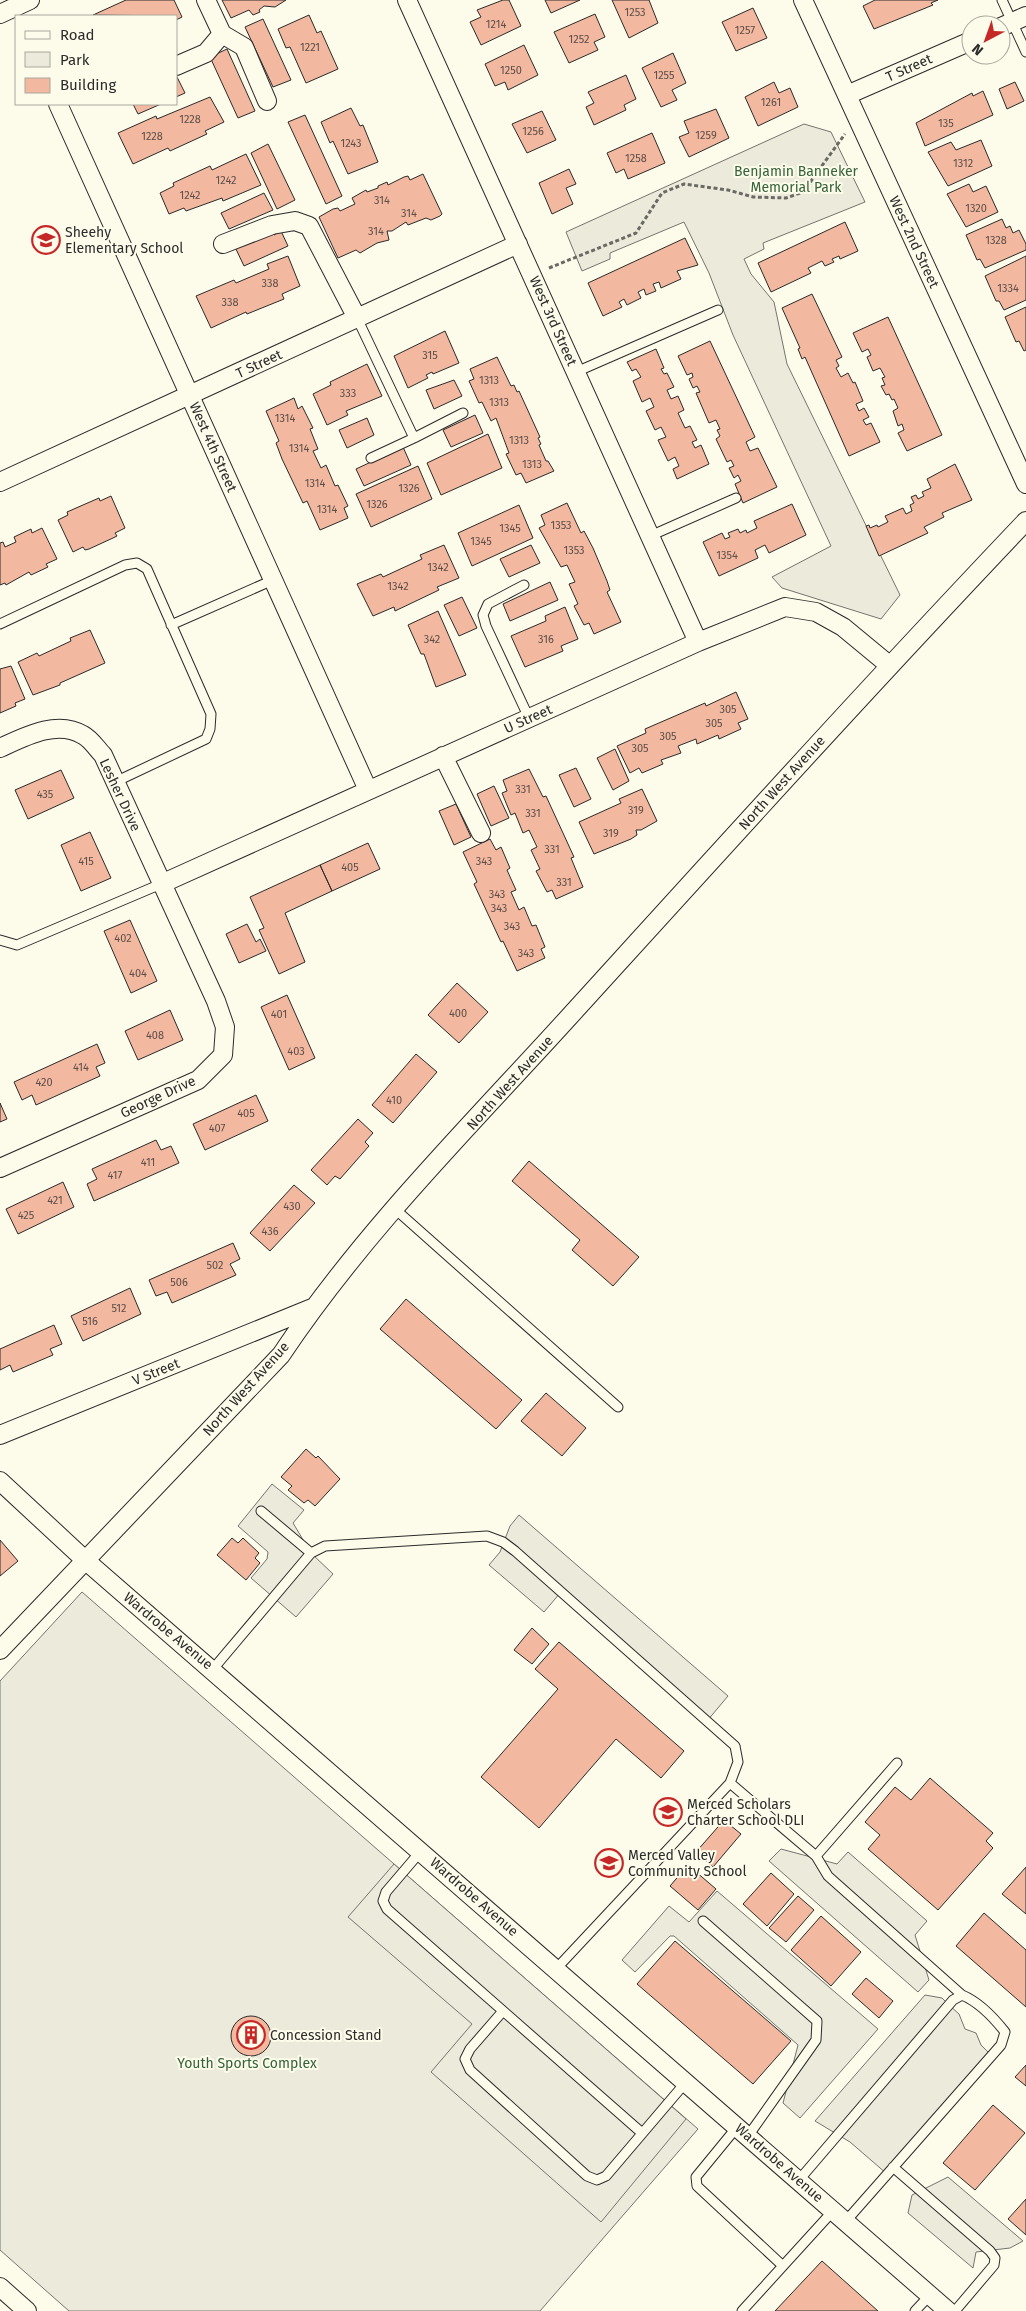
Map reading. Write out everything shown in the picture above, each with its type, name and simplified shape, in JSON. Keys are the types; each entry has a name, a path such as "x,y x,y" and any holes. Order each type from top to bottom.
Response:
{"street":[{"path":"11,9 30,0"},
{"path":"206,0 222,34 244,47 267,101"},
{"name":"West 3rd Street","path":"407,0 698,642"},
{"name":"West 2nd Street","path":"803,0 1026,484"},
{"path":"178,65 206,53 222,34"},
{"name":"T Street","path":"847,95 961,44"},
{"name":"West 4th Street","path":"58,105 368,790"},
{"path":"224,244 272,225 295,221 309,226 358,318"},
{"name":"T Street","path":"0,482 518,244"},
{"name":"North West Avenue","path":"0,1650 281,1354 312,1308 395,1209 889,665 1026,521"},
{"name":"U Street","path":"161,884 698,642 785,608 816,612 843,627 889,665"},
{"name":"Lesher Drive","path":"0,748 34,732 60,729 83,735 103,755 161,884"},
{"path":"444,756 481,833"},
{"name":"George Drive","path":"0,1168 198,1080 223,1055 225,1027 216,1001 161,884"},
{"name":"V Street","path":"0,1436 312,1308"},
{"name":"Wardrobe Avenue","path":"0,1481 85,1560 213,1669 948,2311"},
{"path":"0,2287 27,2311"}],"lane":[{"path":"1002,0 1026,52"},
{"path":"576,372 718,310"},
{"path":"358,318 414,438"},
{"path":"371,458 463,412"},
{"path":"650,536 736,498"},
{"path":"0,624 125,565 137,563 147,569 211,714 210,729 206,739 115,782"},
{"path":"172,624 273,580"},
{"path":"524,585 488,604 484,616 529,718"},
{"path":"0,940 17,945 161,884"},
{"path":"395,1209 618,1406"},
{"path":"261,1511 311,1553"},
{"path":"213,1669 311,1553 325,1546 487,1536 503,1542 735,1746 738,1762 730,1783 556,1968"},
{"path":"816,1856 897,1763"},
{"path":"730,1783 816,1856 828,1876 962,1995 971,1998 1005,2032 1000,2044 893,2167 783,2266 742,2311"},
{"path":"421,1851 386,1892 384,1901 387,1909 642,2133"},
{"path":"703,1921 817,2021 816,2040 743,2132 696,2177 697,2186 783,2266"},
{"path":"799,2180 953,2000 962,1995"},
{"path":"503,2011 470,2049 466,2059 470,2070 588,2176 596,2180 606,2176 686,2082"},
{"path":"893,2167 990,2251 995,2258 994,2265 955,2311"},
{"path":"915,2311 930,2295"}],"path":[{"path":"532,275 636,233 662,193 684,184 728,190 753,197 786,198 803,192 825,163 842,135 862,128"}],"green space":[{"name":"Benjamin Banneker Memorial Park","path":"804,124 831,132 865,202 763,243 764,249 744,259 751,274 774,302 787,364 900,595 881,619 782,588 772,577 831,546 733,335 709,273 684,222 610,253 610,259 582,271 566,232"},
{"name":"Youth Sports Complex","path":"82,1592 698,2129 540,2311 69,2311 0,2250 0,1681"}],"shaded area":[{"path":"272,1484 304,1510 293,1523 311,1553 333,1574 296,1617 251,1578 267,1559 268,1552 238,1526"},
{"path":"519,1515 728,1696 707,1721 561,1592 544,1612 489,1565 500,1552 510,1526"},
{"path":"781,1849 837,1864 848,1852 927,1921 915,1935 929,1980 918,1992 769,1861"},
{"path":"394,1864 686,2119 601,2222 431,2072 472,2024 348,1917"},
{"path":"717,1891 878,2029 800,2118 783,2103 798,2045 674,1936 670,1936 635,1972 622,1960 669,1906 689,1922"},
{"path":"925,1995 942,1998 959,2014 965,2029 976,2033 981,2045 991,2055 887,2174 850,2142 815,2121"},
{"path":"948,2177 1023,2241 1010,2248 976,2252 973,2268 908,2213 912,2195"}],"building":[{"path":"126,0 174,0 182,17 178,19 178,15 93,15"},
{"path":"222,0 286,0 275,7 264,6 259,10 260,12 253,15 249,10 231,18"},
{"path":"503,0 509,0 521,26 481,45 470,22 481,17 477,10"},
{"path":"545,0 580,0 551,13"},
{"path":"612,0 649,0 658,23 629,38"},
{"path":"875,0 938,0 931,3 933,5 874,29 863,6"},
{"path":"753,8 767,38 736,51 722,22"},
{"path":"595,14 605,37 594,42 598,50 569,63 554,32"},
{"path":"309,15 317,33 321,31 338,69 306,83 290,47 286,48 278,29"},
{"path":"263,19 291,80 273,87 245,27"},
{"path":"524,45 538,75 508,90 505,82 495,86 485,64"},
{"path":"227,49 255,111 238,118 210,57"},
{"path":"673,53 686,83 672,90 677,100 661,107 642,68"},
{"path":"626,75 636,99 624,105 626,110 594,125 586,107 594,103 588,92"},
{"path":"178,79 185,93 178,96"},
{"path":"774,82 779,93 790,88 798,107 758,126 745,97"},
{"path":"1015,82 1024,101 1007,109 999,89"},
{"path":"983,91 993,115 925,146 916,123 972,93 973,96"},
{"path":"210,97 224,122 205,131 207,134 170,151 168,148 133,164 118,133 156,116 157,119"},
{"path":"134,105 159,105 138,114"},
{"path":"351,108 360,126 363,125 378,162 348,174 333,141 330,143 321,122"},
{"path":"716,109 729,138 689,157 679,137 689,133 684,121"},
{"path":"542,111 556,140 527,153 512,124"},
{"path":"305,115 342,196 326,204 288,122"},
{"path":"652,133 665,163 628,179 624,169 616,173 607,153"},
{"path":"981,140 992,166 948,186 928,152 951,142 956,150"},
{"path":"268,144 295,200 277,209 251,153"},
{"path":"246,154 261,185 223,201 222,198 186,211 184,208 169,214 160,193 174,186 173,183 210,166 212,170"},
{"path":"569,169 576,184 566,188 573,204 552,214 539,183"},
{"path":"423,174 442,214 440,216 431,220 426,218 408,225 406,222 392,231 387,231 389,240 377,243 360,253 356,250 338,258 319,217 333,209 338,208 340,211 355,204 352,198 366,190 367,192 378,188 378,186 387,182 388,185 408,176 410,180"},
{"path":"969,184 973,192 986,186 998,212 966,227 947,194"},
{"path":"264,193 273,210 229,229 221,213"},
{"path":"1002,219 1006,228 1010,226 1013,233 1019,230 1026,244 1026,250 985,268 980,259 977,260 966,235"},
{"path":"845,222 858,251 840,259 839,256 832,259 834,262 825,266 822,261 808,268 811,273 771,292 758,263"},
{"path":"272,231 274,235 281,231 288,246 244,266 235,247"},
{"path":"685,238 698,265 677,271 681,279 661,288 659,282 653,284 656,291 646,295 644,289 638,292 641,298 627,305 624,299 619,302 622,307 603,316 588,283"},
{"path":"288,256 300,286 282,294 284,299 247,314 246,312 211,328 196,296 234,280 236,283 269,269 267,264"},
{"path":"1026,256 1026,300 1004,310 999,301 996,301 985,276"},
{"path":"812,294 842,357 836,360 839,366 836,368 841,377 848,373 853,383 855,382 863,401 856,404 859,411 864,408 869,417 863,420 866,425 871,423 880,442 849,456 805,357 802,359 798,349 800,348 782,308"},
{"path":"1026,307 1026,350 1024,351 1019,341 1016,342 1005,317"},
{"path":"888,317 942,435 907,451 898,433 904,430 902,424 898,426 893,411 898,408 894,399 892,400 889,394 886,395 881,386 885,385 882,378 885,377 880,368 873,371 867,357 871,355 868,349 862,352 853,333"},
{"path":"445,331 459,363 433,374 432,372 426,375 428,378 408,388 394,356"},
{"path":"710,341 755,437 746,442 750,451 758,448 777,487 743,503 735,484 741,481 738,475 734,478 729,468 734,466 731,460 727,462 716,439 720,436 717,430 720,429 716,420 709,423 696,393 700,392 697,386 693,388 689,379 693,377 692,373 687,375 678,356"},
{"path":"656,349 664,368 661,369 664,374 667,373 674,387 667,390 671,399 678,396 684,410 678,413 685,428 690,426 697,440 692,442 695,448 701,445 709,464 677,479 673,469 679,466 675,457 668,461 658,440 666,437 661,427 655,430 646,411 654,407 650,398 642,402 633,381 641,377 636,369 632,371 627,362"},
{"path":"497,357 511,386 514,385 517,392 519,391 540,437 538,438 541,444 539,445 546,461 548,461 554,471 526,483 521,473 516,475 506,454 509,453 496,418 491,421 482,402 479,403 469,381 474,379 470,369"},
{"path":"367,364 382,396 346,411 348,415 327,425 313,394 331,385 330,382"},
{"path":"454,380 462,396 434,409 426,390"},
{"path":"294,398 298,409 302,406 313,428 310,429 318,449 313,451 321,468 326,465 335,486 338,485 348,506 344,508 348,518 320,530 307,501 303,503 282,459 276,443 279,441 266,411"},
{"path":"475,415 483,433 451,447 443,430"},
{"path":"367,418 374,435 347,448 339,430"},
{"path":"488,434 502,468 441,495 427,463"},
{"path":"403,447 411,465 364,486 356,469"},
{"path":"955,464 972,500 942,513 944,517 924,527 928,533 879,556 866,526 869,525 870,528 877,525 878,527 888,522 885,516 903,508 906,514 912,511 910,505 914,503 911,497 916,495 918,499 924,496 922,492 931,488 927,479"},
{"path":"418,466 432,499 371,527 356,494"},
{"path":"111,496 125,528 115,533 117,536 113,538 89,549 85,550 83,547 73,552 58,520 68,515 67,512 99,498 100,501"},
{"path":"567,503 581,533 584,531 593,548 610,590 607,592 621,622 594,634 589,623 584,625 574,606 578,604 569,584 575,582 567,565 561,567 539,528 545,525 541,515"},
{"path":"792,504 806,535 769,553 765,545 755,550 758,558 719,576 703,542 722,533 725,539 730,537 728,533 738,529 740,533 746,530 747,533 757,528 754,521"},
{"path":"519,505 533,538 472,566 458,533"},
{"path":"42,528 57,559 46,564 48,567 31,575 29,572 6,585 5,583 0,585 0,543 3,542 5,547 16,542 14,537 31,529 32,533"},
{"path":"444,545 459,578 437,587 439,590 395,611 394,607 373,616 357,584 381,574 383,577 422,559 420,555"},
{"path":"531,545 540,563 509,577 500,559"},
{"path":"550,582 558,600 510,621 503,604"},
{"path":"462,597 477,628 459,636 444,605"},
{"path":"565,607 578,639 561,646 563,651 525,667 511,636 546,621 545,616"},
{"path":"438,611 466,675 436,687 424,654 421,654 408,625"},
{"path":"90,630 105,663 60,683 60,685 33,695 18,662 37,653 39,656 71,641 70,638"},
{"path":"11,666 25,699 15,703 16,706 0,713 0,669"},
{"path":"736,692 748,719 738,723 741,729 719,739 718,735 697,744 696,739 678,746 681,753 661,760 663,764 642,773 639,768 630,773 617,746 646,733 645,729 705,703 706,706"},
{"path":"615,749 629,781 613,790 597,758"},
{"path":"576,768 591,799 574,807 559,775"},
{"path":"529,769 543,797 546,796 574,857 571,858 583,887 556,899 552,890 547,892 536,871 540,869 531,850 537,847 529,830 523,833 515,813 511,815 502,793 507,791 503,780"},
{"path":"61,770 74,798 28,819 15,790"},
{"path":"494,786 509,818 491,826 477,794"},
{"path":"642,789 657,821 641,830 636,830 637,835 631,839 594,854 579,822 621,803 619,799"},
{"path":"456,804 471,837 454,845 439,811"},
{"path":"90,832 111,878 81,891 61,845"},
{"path":"490,839 496,850 501,847 510,868 507,870 516,890 511,892 519,910 524,907 532,926 536,925 545,947 541,949 545,958 517,971 474,884 477,882 463,852"},
{"path":"368,843 380,869 332,891 320,865"},
{"path":"320,865 332,891 285,913 305,962 279,974 259,930 264,928 250,897"},
{"path":"130,920 157,981 131,993 104,931"},
{"path":"247,924 256,942 260,939 266,951 239,963 226,934"},
{"path":"457,983 488,1012 459,1043 428,1015"},
{"path":"287,995 315,1058 289,1070 261,1007"},
{"path":"170,1010 183,1040 138,1060 125,1031"},
{"path":"97,1044 105,1063 96,1067 100,1076 36,1105 32,1095 22,1100 14,1082"},
{"path":"416,1054 437,1072 393,1123 372,1105"},
{"path":"256,1095 268,1121 205,1150 193,1124"},
{"path":"0,1103 7,1119 0,1122"},
{"path":"358,1119 373,1133 365,1142 369,1146 340,1179 335,1176 327,1185 311,1170"},
{"path":"156,1140 161,1150 171,1146 179,1163 94,1201 87,1184 97,1179 92,1169"},
{"path":"529,1161 639,1257 613,1286 572,1250 580,1240 512,1181"},
{"path":"63,1182 74,1207 18,1234 6,1209"},
{"path":"294,1185 315,1203 270,1251 250,1233"},
{"path":"233,1243 240,1259 230,1264 236,1275 172,1303 167,1292 156,1296 149,1280"},
{"path":"130,1288 141,1314 83,1341 71,1316"},
{"path":"406,1299 522,1400 496,1429 380,1329"},
{"path":"54,1325 62,1344 50,1349 53,1355 13,1372 10,1365 0,1370 0,1349"},
{"path":"546,1393 586,1428 562,1456 521,1421"},
{"path":"306,1449 316,1458 318,1456 340,1479 315,1506 308,1500 304,1503 288,1490 292,1486 281,1477"},
{"path":"232,1538 238,1543 243,1538 259,1553 255,1558 260,1563 246,1580 217,1555"},
{"path":"0,1540 18,1561 0,1576"},
{"path":"532,1628 549,1644 532,1664 514,1650"},
{"path":"559,1642 684,1751 661,1778 616,1739 539,1828 481,1777 558,1689 535,1669"},
{"path":"930,1778 993,1833 986,1841 993,1848 938,1910 868,1849 880,1835 865,1822 895,1787 911,1800"},
{"path":"724,1820 741,1834 713,1867 696,1852"},
{"path":"688,1865 716,1889 698,1910 670,1886"},
{"path":"1026,1867 1026,1914 1002,1894"},
{"path":"771,1873 794,1894 767,1926 743,1904"},
{"path":"798,1896 814,1910 786,1942 769,1928"},
{"path":"984,1913 1026,1950 1026,2007 956,1946"},
{"path":"821,1916 861,1952 831,1986 791,1950"},
{"path":"675,1941 791,2041 753,2084 637,1984"},
{"path":"866,1978 893,2001 879,2018 852,1994"},
{"name":"Concession Stand","path":"251,2016 265,2022 271,2036 265,2050 251,2056 237,2050 231,2036 237,2022"},
{"path":"1026,2065 1026,2086 1015,2077"},
{"path":"993,2105 1025,2133 975,2190 943,2163"},
{"path":"1026,2199 1026,2235 1008,2219"},
{"path":"822,2261 878,2311 775,2311"}],"place":[{"name":"Sheehy Elementary School","path":"46,240"},
{"name":"Merced Scholars Charter School DLI","path":"668,1812"},
{"name":"Merced Valley Community School","path":"609,1863"},
{"name":"Concession Stand","path":"251,2035"}]}
